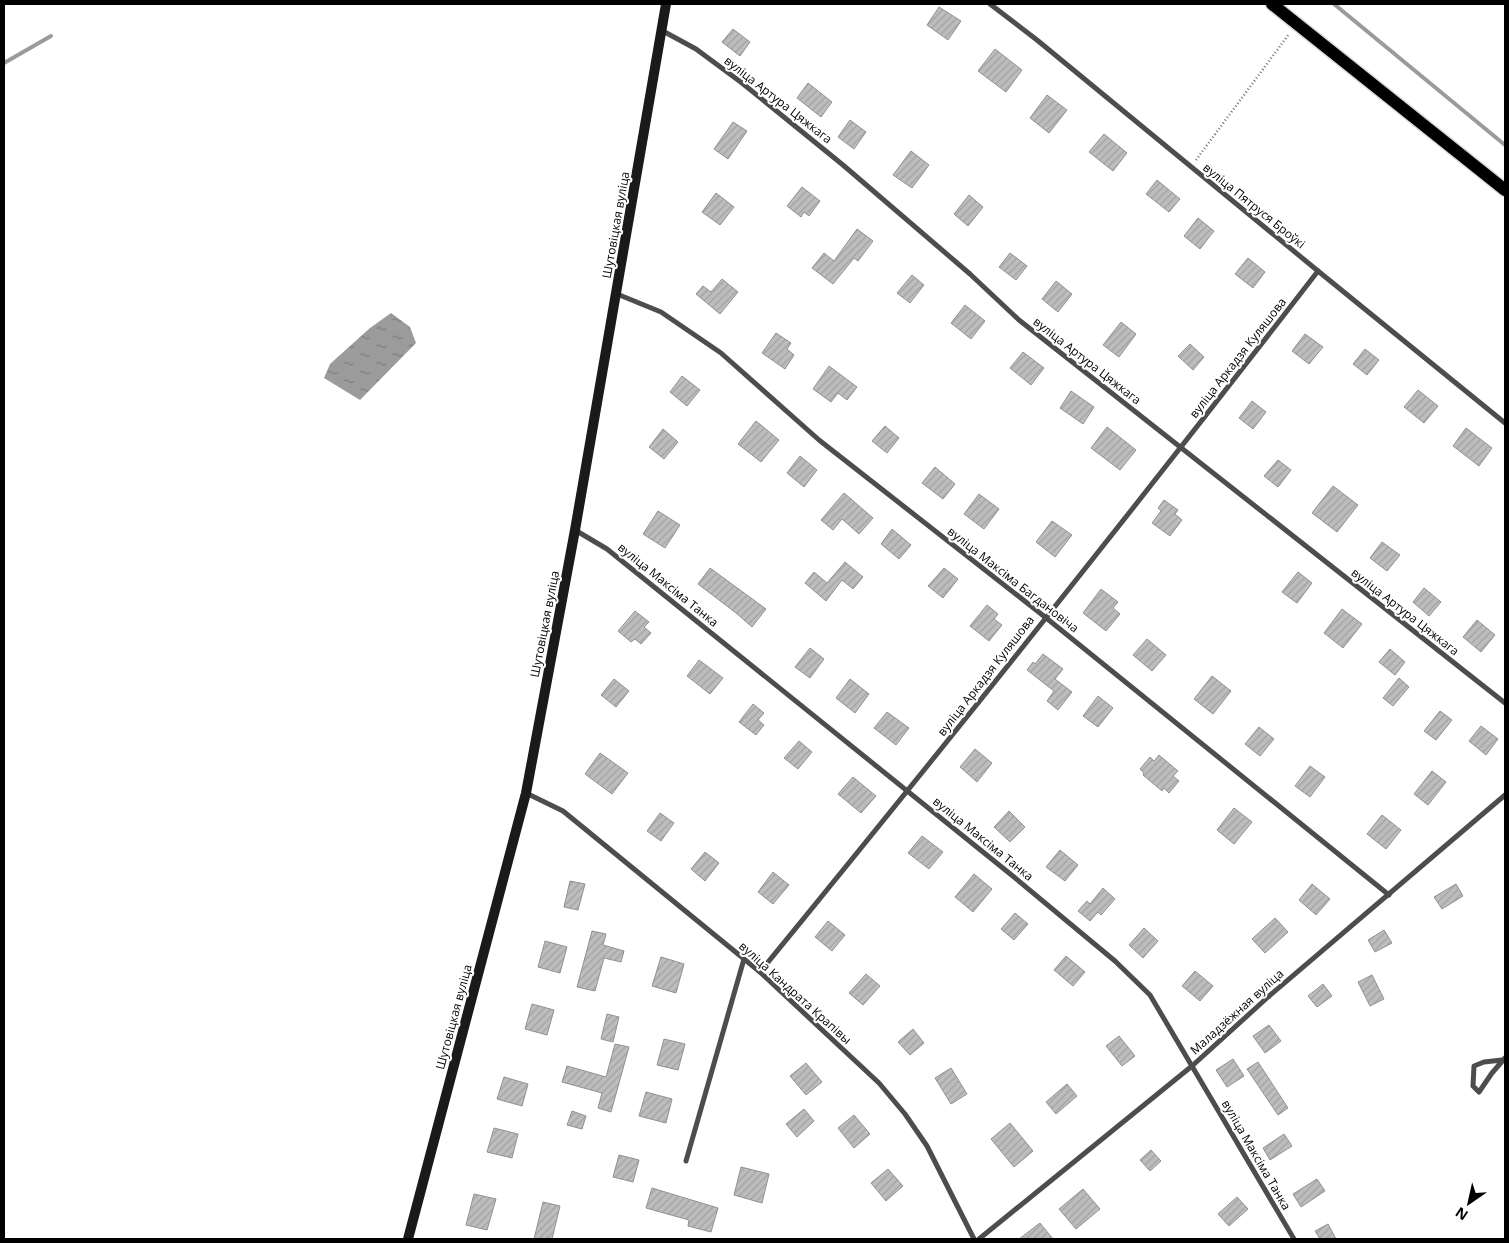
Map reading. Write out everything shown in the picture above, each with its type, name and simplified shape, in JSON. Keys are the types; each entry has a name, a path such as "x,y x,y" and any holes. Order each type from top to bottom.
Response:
{"main road":[{"name":"Шутовіцкая вуліца","path":"408,1239 526,792 575,530 666,4"},
{"path":"1272,4 1505,190"}],"street":[{"name":"вуліца Пятруся Броўкі","path":"990,4 1037,40 1191,168 1505,423"},
{"name":"вуліца Артура Цяжкага","path":"661,30 696,49 742,83 851,171 970,274 1019,320 1505,704"},
{"name":"вуліца Аркадзя Куляшова","path":"760,972 908,791 1182,447 1318,271"},
{"name":"вуліца Максіма Багдановіча","path":"616,294 661,312 721,353 819,440 1045,617 1389,895"},
{"name":"вуліца Максіма Танка","path":"575,530 607,549 908,791 1108,955 1150,994 1294,1239"},
{"name":"вуліца Кандрата Крапівы","path":"526,792 563,811 760,972 879,1084 905,1114 927,1146 974,1239"},
{"name":"Маладзёжная вуліца","path":"979,1239 1192,1066 1268,997 1505,795"},
{"path":"686,1161 744,959"},
{"path":"1504,1059 1480,1092 1473,1086 1472,1075 1474,1066 1484,1062 1504,1059"}],"path":[{"path":"1191,168 1297,24"}],"water":[{"path":"391,313 410,327 416,343 360,400 324,378 330,364 370,328"}],"building":[{"path":"939,7 961,21 948,40 927,25"},
{"path":"733,29 750,42 740,56 722,42"},
{"path":"995,49 1022,70 1006,92 978,71"},
{"path":"808,83 832,102 821,117 797,98"},
{"path":"1047,95 1067,110 1049,133 1030,118"},
{"path":"850,120 866,132 854,149 838,137"},
{"path":"733,122 747,131 728,159 714,149"},
{"path":"1104,134 1127,153 1113,171 1089,152"},
{"path":"911,151 929,165 912,188 893,175"},
{"path":"1157,180 1180,199 1169,212 1146,194"},
{"path":"802,187 820,201 809,216 804,212 801,217 787,206"},
{"path":"716,193 734,207 720,225 702,212"},
{"path":"969,195 983,207 968,226 954,214"},
{"path":"1198,218 1214,231 1200,249 1184,236"},
{"path":"857,229 873,241 858,261 854,258 833,284 812,268 824,253 834,261"},
{"path":"1010,253 1027,266 1016,280 999,267"},
{"path":"1248,258 1265,272 1253,288 1235,274"},
{"path":"912,275 924,285 910,303 897,293"},
{"path":"722,279 738,292 720,314 696,294 703,286 711,292"},
{"path":"1056,281 1072,294 1058,312 1042,299"},
{"path":"965,305 985,321 971,339 951,323"},
{"path":"1121,322 1136,334 1119,357 1103,345"},
{"path":"776,333 791,343 787,349 794,355 785,369 762,353"},
{"path":"1305,334 1323,347 1309,364 1292,351"},
{"path":"1190,344 1204,357 1193,370 1178,356"},
{"path":"1365,349 1379,360 1367,375 1353,364"},
{"path":"1023,352 1044,368 1031,385 1010,368"},
{"path":"829,366 857,387 847,400 838,393 831,402 813,389"},
{"path":"682,376 700,390 687,406 670,392"},
{"path":"1418,390 1438,406 1424,423 1404,407"},
{"path":"1071,391 1094,407 1083,424 1060,408"},
{"path":"1252,401 1266,412 1253,429 1239,418"},
{"path":"756,421 779,440 761,462 738,444"},
{"path":"885,426 899,438 887,453 872,441"},
{"path":"1107,427 1136,450 1120,470 1091,448"},
{"path":"1466,428 1492,448 1479,466 1453,446"},
{"path":"663,429 678,442 664,459 649,447"},
{"path":"800,456 817,470 804,487 787,473"},
{"path":"1278,460 1291,470 1278,487 1264,476"},
{"path":"935,467 955,484 943,499 922,483"},
{"path":"1333,486 1358,505 1337,532 1312,513"},
{"path":"844,493 873,518 859,534 842,519 833,530 821,520"},
{"path":"979,494 999,509 984,529 964,514"},
{"path":"1164,500 1178,510 1175,514 1182,520 1170,536 1152,523 1161,511 1158,508"},
{"path":"658,511 680,525 665,548 643,534"},
{"path":"1052,521 1072,535 1055,557 1036,542"},
{"path":"892,529 911,545 899,559 881,544"},
{"path":"1382,542 1400,555 1387,571 1370,558"},
{"path":"845,562 863,577 853,589 842,580 826,601 805,583 814,572 827,583"},
{"path":"710,568 766,609 752,627 698,584"},
{"path":"944,568 958,579 943,598 928,586"},
{"path":"1298,572 1312,583 1297,603 1282,592"},
{"path":"1424,588 1441,602 1429,616 1413,602"},
{"path":"1101,589 1118,602 1113,608 1120,614 1106,631 1083,613"},
{"path":"987,605 998,614 994,619 1002,625 989,641 970,626"},
{"path":"1342,609 1362,624 1343,648 1324,633"},
{"path":"635,611 649,622 644,627 651,633 641,644 635,639 631,642 618,631"},
{"path":"1477,620 1495,635 1481,652 1463,637"},
{"path":"1147,639 1166,655 1152,671 1133,655"},
{"path":"810,648 824,659 810,678 795,667"},
{"path":"1390,649 1405,662 1395,675 1379,662"},
{"path":"1043,654 1063,669 1055,679 1072,692 1058,710 1047,701 1054,691 1027,670"},
{"path":"699,660 723,678 710,694 687,676"},
{"path":"1212,676 1231,691 1213,714 1194,699"},
{"path":"1399,678 1409,687 1393,706 1383,698"},
{"path":"614,679 629,691 616,707 601,695"},
{"path":"850,679 869,694 855,713 836,698"},
{"path":"1098,696 1113,708 1098,727 1083,716"},
{"path":"753,704 764,713 758,720 764,725 756,735 739,722"},
{"path":"1440,711 1452,720 1436,740 1424,731"},
{"path":"887,712 909,728 896,745 874,728"},
{"path":"1481,726 1498,739 1486,755 1469,741"},
{"path":"1259,727 1274,739 1260,756 1245,744"},
{"path":"799,741 812,752 798,769 784,758"},
{"path":"975,749 992,763 977,782 960,767"},
{"path":"600,753 628,773 612,794 585,774"},
{"path":"1159,755 1178,771 1173,776 1179,781 1169,793 1164,788 1162,791 1143,775 1144,773 1140,769 1150,757 1154,761"},
{"path":"1310,766 1325,777 1310,797 1295,786"},
{"path":"1432,771 1446,782 1428,805 1414,794"},
{"path":"853,777 876,796 861,813 838,794"},
{"path":"1234,808 1252,822 1234,844 1217,830"},
{"path":"1009,811 1025,827 1010,842 994,827"},
{"path":"660,813 674,823 661,841 647,831"},
{"path":"1382,815 1401,830 1386,849 1367,834"},
{"path":"922,836 943,852 929,869 908,853"},
{"path":"1060,850 1078,865 1065,881 1046,867"},
{"path":"705,852 719,863 705,881 691,869"},
{"path":"773,872 789,885 773,904 758,892"},
{"path":"974,874 992,889 973,912 955,897"},
{"path":"570,881 585,884 578,910 564,907"},
{"path":"1312,884 1330,899 1316,915 1299,900"},
{"path":"1456,884 1463,896 1442,909 1434,897"},
{"path":"1103,888 1115,899 1101,915 1098,912 1090,921 1078,911 1087,901 1090,904"},
{"path":"1015,913 1028,924 1014,940 1001,929"},
{"path":"1275,918 1288,932 1265,953 1252,939"},
{"path":"828,921 845,935 832,951 815,937"},
{"path":"1144,928 1158,941 1143,958 1129,945"},
{"path":"1384,930 1392,943 1375,952 1368,940"},
{"path":"592,931 606,934 603,945 624,951 621,962 604,958 595,991 577,987"},
{"path":"545,941 567,947 560,973 538,967"},
{"path":"1066,956 1085,972 1073,986 1054,970"},
{"path":"661,957 684,964 676,993 652,986"},
{"path":"1195,971 1213,986 1200,1001 1182,986"},
{"path":"866,974 880,986 863,1005 849,993"},
{"path":"1372,975 1384,999 1370,1006 1358,982"},
{"path":"1323,984 1332,996 1317,1007 1308,996"},
{"path":"532,1004 554,1010 547,1035 525,1029"},
{"path":"607,1014 619,1017 613,1042 601,1039"},
{"path":"1269,1025 1281,1041 1265,1053 1253,1036"},
{"path":"913,1029 924,1043 910,1055 898,1042"},
{"path":"1119,1036 1135,1056 1122,1066 1106,1046"},
{"path":"664,1039 685,1044 678,1070 657,1065"},
{"path":"615,1044 629,1047 611,1112 598,1108 602,1093 562,1082 567,1066 606,1077"},
{"path":"1233,1059 1244,1076 1227,1087 1216,1070"},
{"path":"1258,1062 1288,1108 1278,1115 1247,1069"},
{"path":"806,1063 822,1082 806,1095 790,1076"},
{"path":"951,1068 967,1094 951,1104 935,1078"},
{"path":"504,1077 528,1084 522,1106 497,1099"},
{"path":"1067,1084 1077,1096 1056,1114 1046,1102"},
{"path":"646,1092 672,1099 666,1123 639,1116"},
{"path":"804,1109 814,1121 797,1137 786,1124"},
{"path":"572,1111 586,1116 582,1129 567,1125"},
{"path":"854,1115 870,1134 854,1148 838,1128"},
{"path":"1010,1123 1033,1151 1014,1167 991,1139"},
{"path":"494,1128 518,1134 512,1158 487,1152"},
{"path":"1284,1134 1292,1146 1270,1160 1263,1148"},
{"path":"1151,1150 1161,1161 1150,1171 1140,1160"},
{"path":"619,1155 639,1160 633,1182 613,1177"},
{"path":"741,1167 769,1174 762,1203 734,1195"},
{"path":"888,1169 903,1186 886,1201 871,1183"},
{"path":"1317,1179 1325,1191 1301,1207 1293,1194"},
{"path":"652,1188 718,1208 711,1232 688,1226 689,1220 646,1208"},
{"path":"1083,1189 1100,1209 1076,1229 1059,1209"},
{"path":"474,1194 496,1199 487,1230 466,1225"},
{"path":"1237,1197 1248,1209 1229,1226 1218,1214"},
{"path":"543,1202 560,1206 552,1239 534,1239"},
{"path":"1040,1223 1053,1239 1019,1239"},
{"path":"1328,1224 1336,1239 1320,1239 1315,1231"}],"waterway":[{"path":"1334,4 1505,145"},
{"path":"4,63 51,36"}]}
